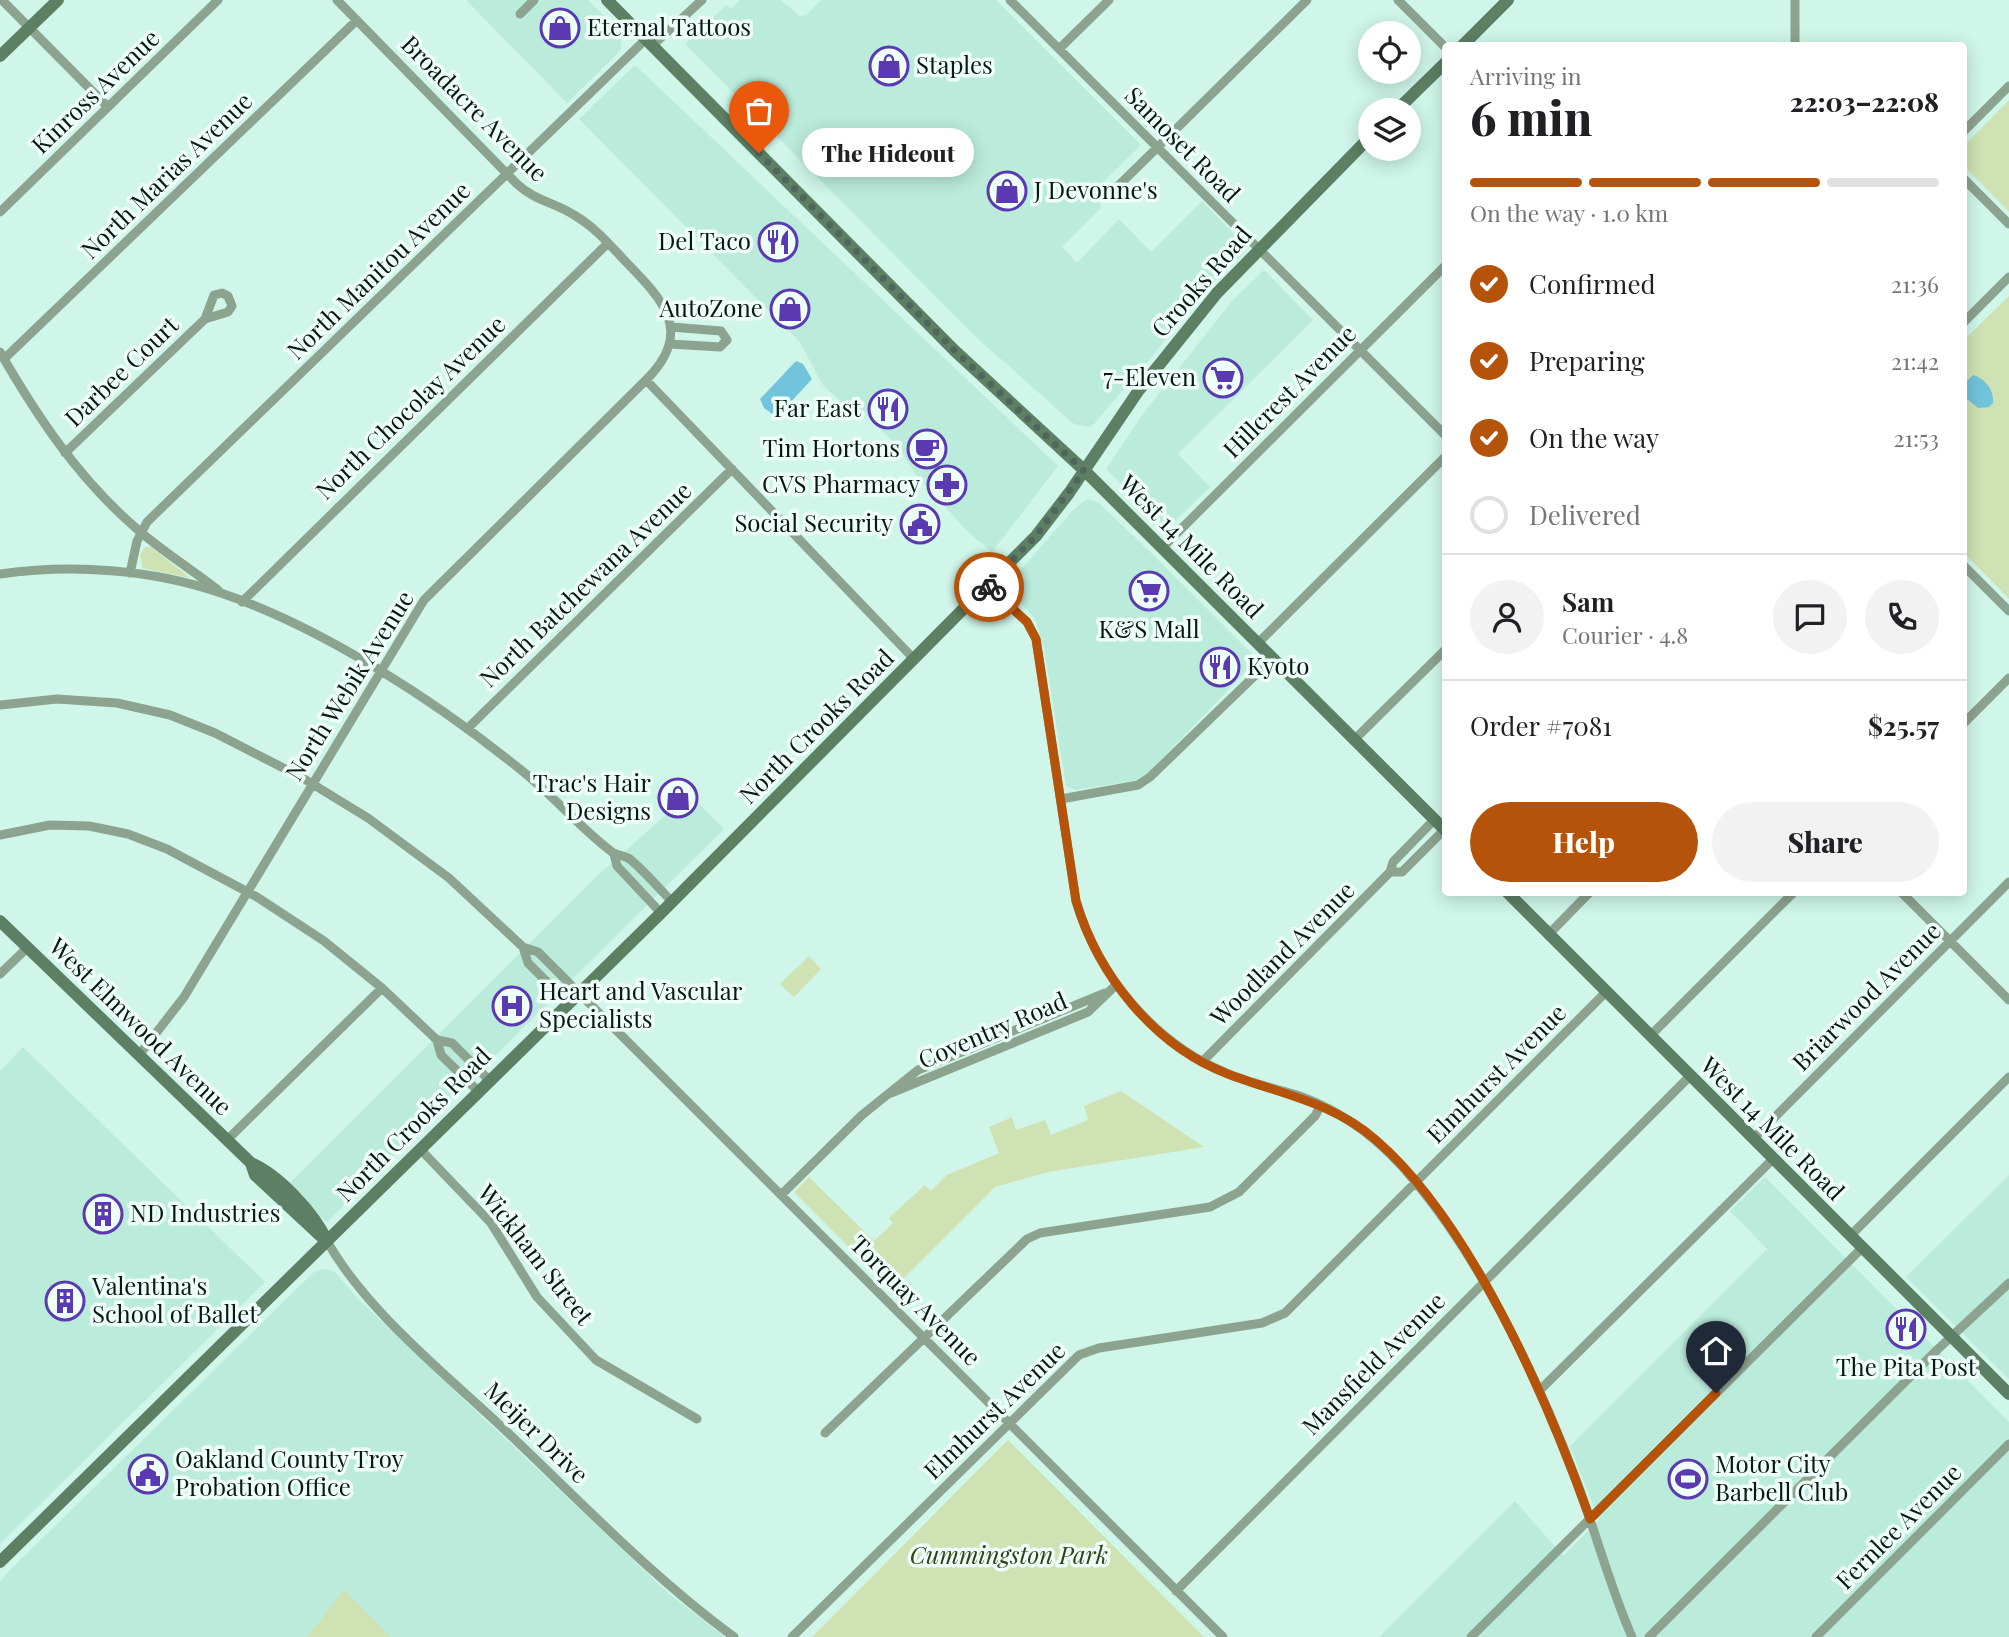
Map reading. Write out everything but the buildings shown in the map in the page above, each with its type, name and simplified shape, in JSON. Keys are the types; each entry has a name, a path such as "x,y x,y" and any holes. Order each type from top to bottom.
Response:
{"main road":[{"path":"0,57 58,0"},
{"name":"West 14 Mile Road","path":"607,0 955,351 1084,471 1442,827"},
{"path":"1466,42 1508,0"},
{"path":"1409,98 1442,66"},
{"name":"Crooks Road","path":"1084,471 1139,390 1217,293 1257,249 1358,149"},
{"name":"North Crooks Road","path":"0,1562 661,913 914,659 1041,530 1084,471"},
{"name":"West 14 Mile Road","path":"1511,896 2009,1394"},
{"name":"West Elmwood Avenue","path":"0,921 251,1163 255,1175 327,1241"}],"street":[{"path":"2,0 108,107"},
{"name":"Kinross Avenue","path":"0,212 218,0"},
{"name":"Broadacre Avenue","path":"337,0 531,196 574,215 608,243 657,294 671,327 670,344 664,359 646,380"},
{"path":"520,14 534,0"},
{"name":"North Manitou Avenue","path":"141,532 206,465 508,174 649,43 702,0"},
{"name":"Samoset Road","path":"1010,0 1442,432"},
{"path":"1059,49 1109,0"},
{"path":"1107,197 1307,0"},
{"path":"1398,0 1442,44"},
{"path":"1795,0 1795,42"},
{"name":"North Marias Avenue","path":"2,355 357,20"},
{"path":"1967,128 2009,86"},
{"path":"1967,182 2009,225"},
{"name":"North Chocolay Avenue","path":"242,602 608,243"},
{"name":"Hillcrest Avenue","path":"1161,548 1442,269"},
{"path":"1967,319 2009,277"},
{"name":"Darbee Court","path":"65,453 205,319"},
{"path":"670,344 720,347 727,340 721,331 671,327"},
{"path":"2,355 33,409 65,453 141,532 222,593"},
{"path":"646,380 914,659"},
{"name":"North Webik Avenue","path":"139,1055 173,1014 432,590 646,380"},
{"path":"1258,643 1442,460"},
{"name":"North Batchewana Avenue","path":"467,729 732,469"},
{"path":"130,573 141,532"},
{"path":"0,574 45,569 130,573 222,593 242,602 380,672 467,729 555,799 614,854 628,858 672,902"},
{"path":"1967,569 2009,611"},
{"path":"987,585 1027,622 1036,639 1076,901 1096,953 1116,985 1146,1018 1202,1062 1226,1074 1321,1105 1367,1132 1416,1183 1463,1248 1539,1391 1590,1519 1632,1637"},
{"path":"1354,739 1442,653"},
{"path":"1061,799 1138,785 1150,778 1273,658"},
{"path":"1967,720 2009,678"},
{"path":"0,705 78,699 144,708 215,733 313,783 368,818 449,878 523,947 528,963 568,1003"},
{"name":"Woodland Avenue","path":"1202,1062 1390,872 1393,862 1434,820"},
{"path":"0,835 50,825 109,829 167,849 247,891 302,926 382,988 437,1040 441,1055 478,1091"},
{"name":"Woodland Avenue","path":"1390,872 1402,872 1442,833"},
{"path":"614,854 617,866 661,913"},
{"name":"Briarwood Avenue","path":"1753,1139 2009,882"},
{"path":"1548,935 1586,896"},
{"path":"1650,1036 1790,896"},
{"path":"1905,896 2009,1000"},
{"path":"0,974 28,947"},
{"name":"Torquay Avenue","path":"523,947 538,951 1223,1637"},
{"name":"Coventry Road","path":"781,1195 862,1115 918,1070 1105,993 1116,985"},
{"path":"227,1140 382,988"},
{"name":"Elmhurst Avenue","path":"792,1637 1070,1362 1087,1350 1262,1323 1278,1318 1606,992"},
{"path":"437,1040 452,1043 489,1080"},
{"name":"Mansfield Avenue","path":"1176,1591 1690,1076"},
{"path":"1850,1236 2009,1077"},
{"path":"825,1433 1027,1238 1040,1233 1210,1207 1229,1199 1315,1116 1321,1105"},
{"name":"Wickham Street","path":"419,1149 491,1223 537,1297 596,1360 697,1419"},
{"path":"1539,1391 1773,1159"},
{"name":"Meijer Drive","path":"327,1241 359,1288 425,1354 679,1595 734,1637"},
{"path":"1471,1637 1862,1248"},
{"path":"1648,1637 2009,1283"},
{"name":"Fernlee Avenue","path":"1816,1637 2009,1444"}],"shaded area":[{"path":"466,0 588,0 621,33 621,50 567,103"},
{"path":"740,0 781,0 800,16 806,15 821,0 996,0 1141,145 1096,189 1101,208 1062,247 1077,263 1119,219 1151,252 1202,201 1246,246 1246,251 1198,297 1151,358 1091,427 1074,424 975,336 685,44 726,5 731,9"},
{"path":"635,65 1058,466 992,552 968,532 916,475 898,447 862,410 854,403 848,409 822,384 800,342 579,119"},
{"path":"1264,270 1313,320 1178,454 1210,487 1166,530 1106,469 1143,414 1232,301"},
{"path":"1087,499 1098,502 1148,550 1251,653 1254,663 1150,771 1137,780 1075,790 1066,786 1044,648 1035,619 1010,590 1011,582 1019,572 1074,509"},
{"path":"674,778 724,829 327,1222 287,1186 595,878 669,812 655,797"},
{"path":"23,1047 265,1282 0,1544 0,1071"},
{"path":"2009,1175 2009,1379 1906,1277"},
{"path":"1765,1177 2009,1422 2009,1637 1379,1637 1515,1501 1563,1556 1599,1520 1570,1446 1767,1249 1730,1211"},
{"path":"322,1269 334,1271 360,1301 668,1593 725,1637 0,1637 0,1582 6,1574 314,1272"}],"green space":[{"path":"2009,100 2009,212 1967,169 1967,143"},
{"path":"2009,296 2009,599 1967,556 1967,337"},
{"path":"145,547 151,547 190,578 143,568 140,555"},
{"path":"809,956 821,969 794,997 780,984"},
{"path":"1121,1091 1204,1147 1048,1172 995,1187 892,1290 794,1192 809,1177 874,1241 893,1223 889,1218 925,1185 931,1191 947,1175 999,1153 989,1127 1012,1117 1016,1130 1045,1120 1051,1135 1088,1120 1084,1106"},
{"name":"Cummingston Park","path":"1008,1440 1204,1637 812,1637"},
{"path":"344,1590 391,1637 306,1637"}],"water":[{"path":"796,361 803,364 812,379 777,417 764,408 760,399"},
{"path":"1973,375 1982,379 1991,389 1993,403 1989,407 1978,408 1967,399 1967,381"}],"way so far":[{"path":"759,153 955,351 1084,471 1036,536 987,585 989,587"}],"place":[{"name":"Eternal Tattoos","path":"560,28"},
{"name":"Staples","path":"889,66"},
{"name":"The Hideout","path":"759,153"},
{"name":"J Devonne's","path":"1007,191"},
{"name":"Del Taco","path":"778,242"},
{"name":"AutoZone","path":"790,309"},
{"name":"7-Eleven","path":"1223,378"},
{"name":"Far East","path":"888,409"},
{"name":"Tim Hortons","path":"927,449"},
{"name":"CVS Pharmacy","path":"947,485"},
{"name":"Social Security","path":"920,524"},
{"name":"K&S Mall","path":"1149,591"},
{"name":"Kyoto","path":"1220,667"},
{"name":"Trac's Hair Designs","path":"678,798"},
{"name":"Heart and Vascular Specialists","path":"512,1006"},
{"name":"ND Industries","path":"103,1214"},
{"name":"Valentina's School of Ballet","path":"65,1301"},
{"name":"The Pita Post","path":"1906,1329"},
{"name":"Oakland County Troy Probation Office","path":"148,1474"},
{"name":"Motor City Barbell Club","path":"1688,1479"}],"route":[{"path":"989,587 1027,622 1036,639 1076,901 1089,937 1105,969 1146,1018 1180,1047 1226,1074 1300,1097 1342,1116 1379,1142 1416,1183 1463,1248 1514,1342 1564,1449 1590,1519 1716,1393"}]}
